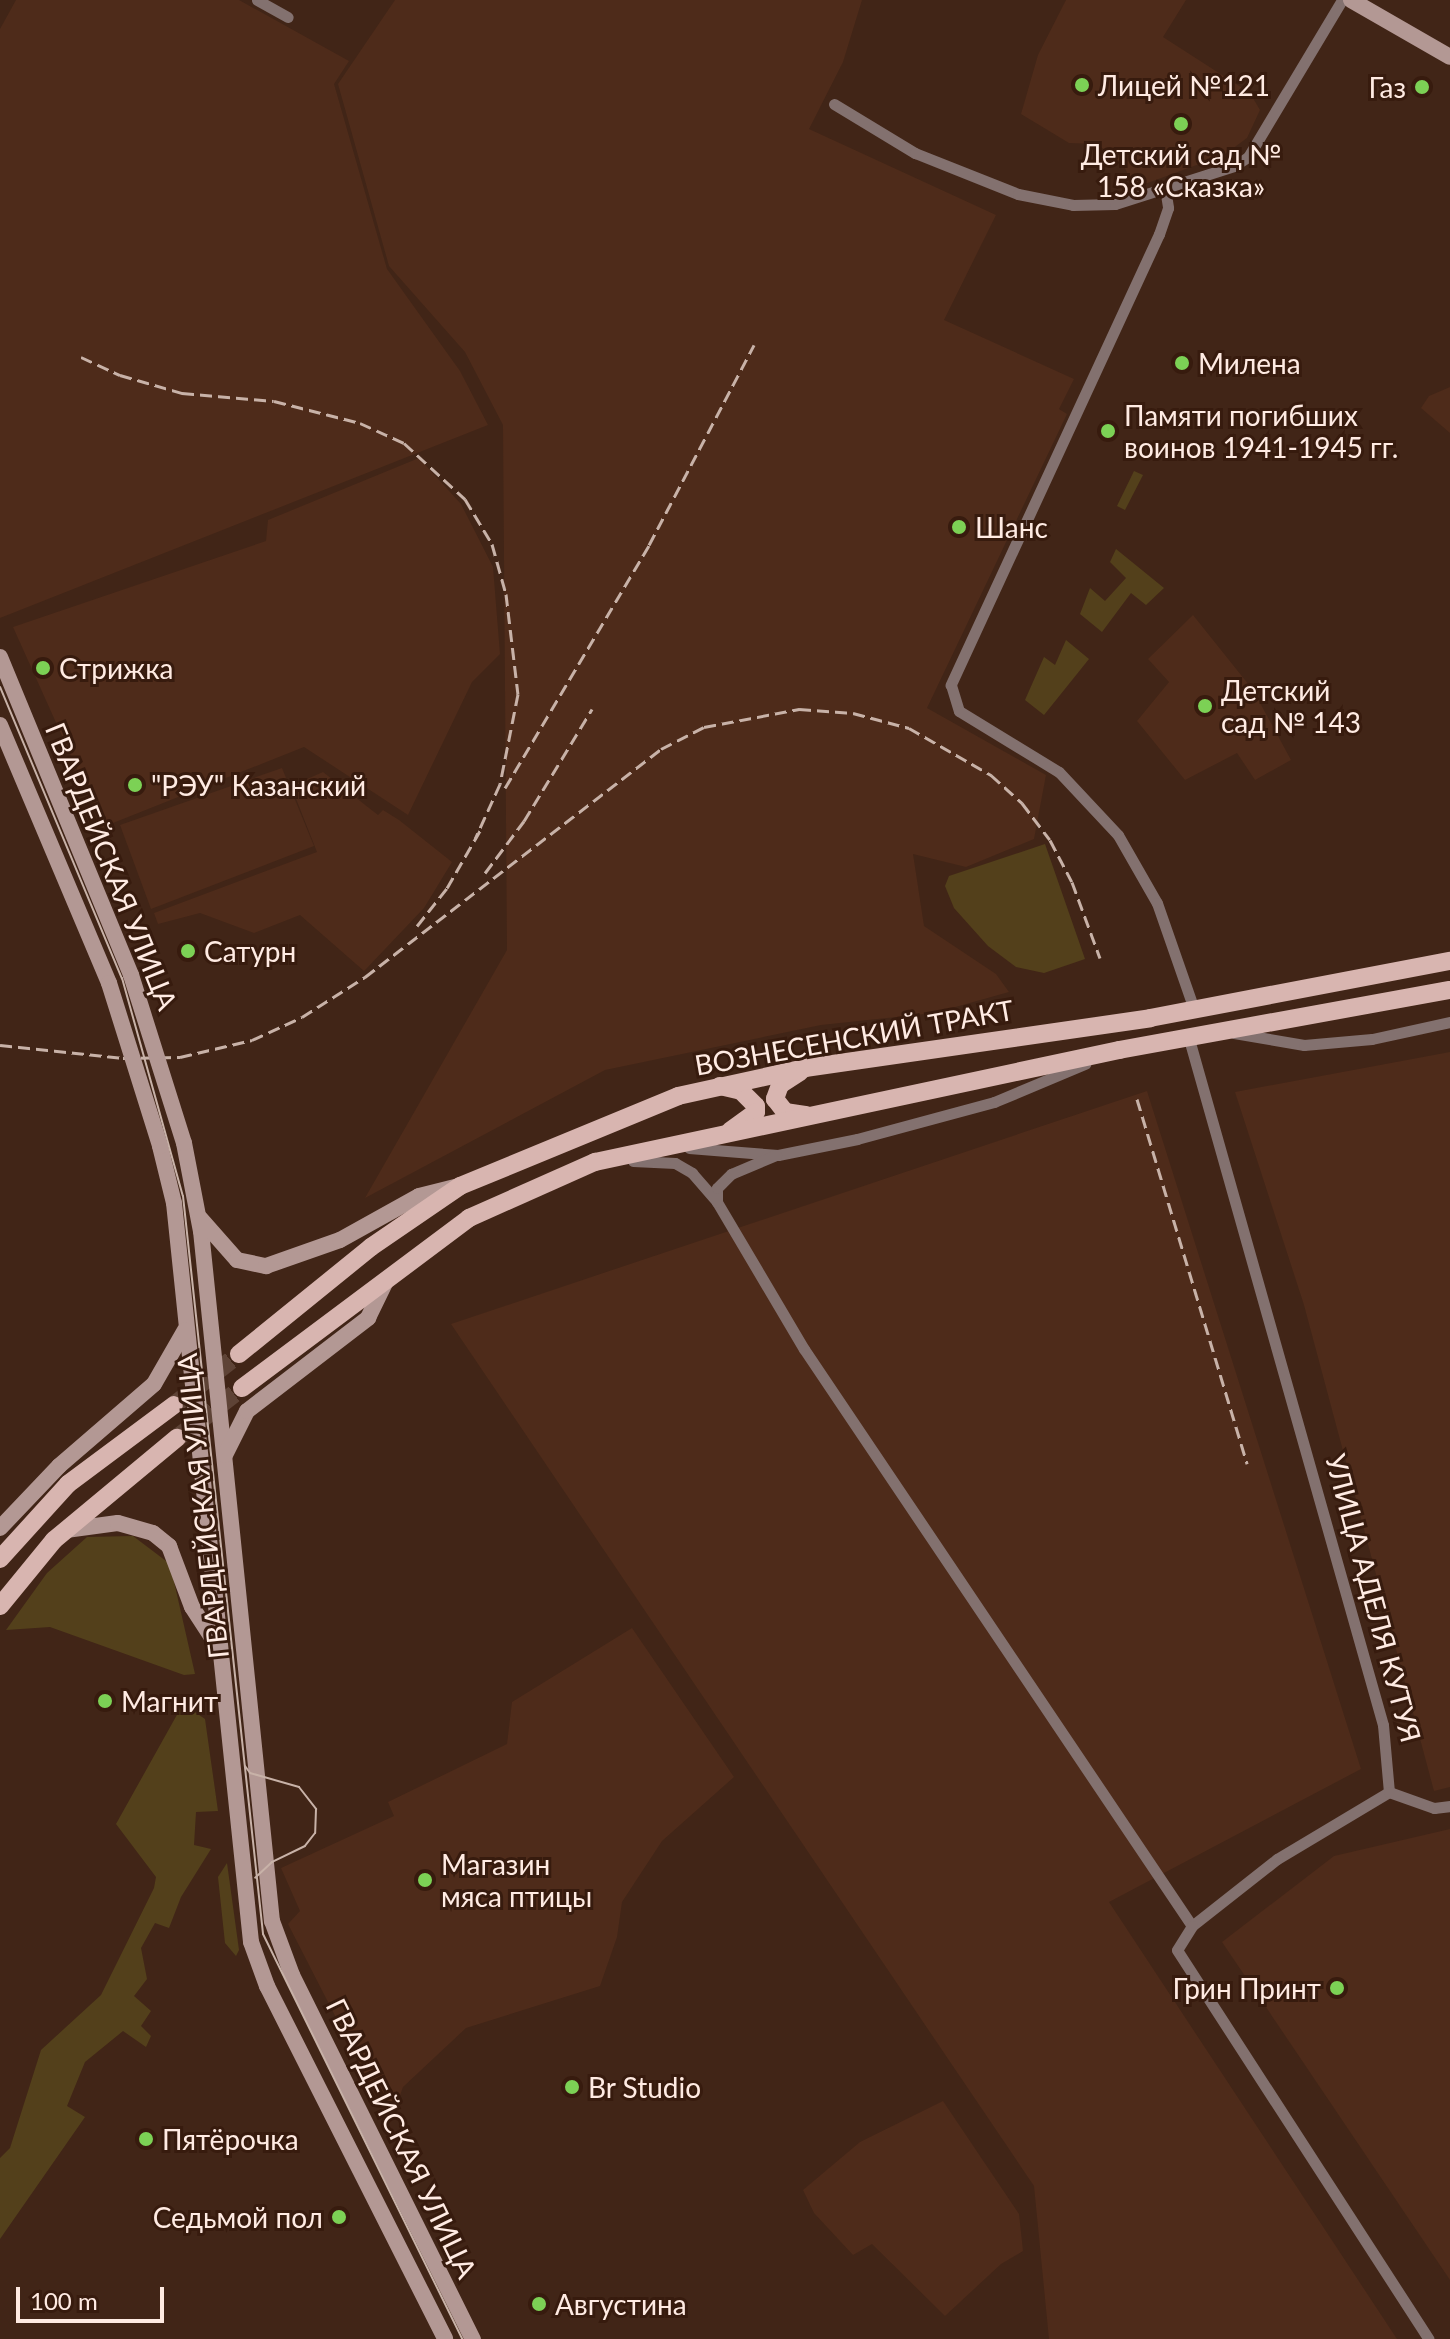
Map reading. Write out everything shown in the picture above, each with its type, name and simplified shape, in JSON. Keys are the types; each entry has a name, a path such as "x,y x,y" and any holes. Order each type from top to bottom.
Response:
{"main road":[{"path":"1361,2 1450,57"},
{"name":"ГВАРДЕЙСКАЯ УЛИЦА","path":"0,657 131,975 184,1143 198,1216 272,1921 292,1975 473,2339"},
{"name":"ГВАРДЕЙСКАЯ УЛИЦА","path":"0,725 109,983 160,1146 174,1203 251,1942 267,1986 445,2339"},
{"name":"ВОЗНЕСЕНСКИЙ ТРАКТ","path":"239,1354 371,1247 460,1186 622,1115 713,1085 805,1068 1194,1009 1450,961"},
{"path":"242,1388 469,1218 595,1162 1119,1050 1450,990"},
{"path":"805,1068 780,1085 777,1105 796,1116 833,1113"},
{"path":"713,1085 741,1091 756,1106 743,1124 721,1137"},
{"path":"198,1216 237,1260 266,1266 340,1240 419,1196 460,1186"},
{"path":"224,1457 247,1411 368,1318 387,1279"},
{"path":"0,1528 59,1466 154,1384 186,1328"},
{"path":"0,1559 68,1484 174,1405"},
{"path":"0,1606 20,1576 66,1530 177,1438"},
{"path":"66,1530 118,1523 153,1533 169,1546 192,1607 220,1650"},
{"path":"339,2127 362,2115"}],"street":[{"path":"257,0 288,17"},
{"path":"834,104 915,153 1018,194 1073,205 1115,204 1234,166 1248,157 1342,0"},
{"path":"1165,188 1168,208 1159,234 951,685 959,711 1059,772 1118,835 1157,903 1194,1009"},
{"path":"1226,1030 1304,1045 1372,1039 1450,1022"},
{"name":"УЛИЦА АДЕЛЯ КУТУЯ","path":"1189,1039 1380,1711 1390,1762 1389,1792"},
{"path":"717,1202 717,1188 731,1174 778,1155 994,1102 1119,1050"},
{"path":"660,1146 778,1155"},
{"path":"595,1162 675,1163 692,1173 717,1202 804,1349 1192,1926"},
{"path":"1429,2339 1178,1956 1192,1926 1277,1859 1389,1792 1434,1808 1450,1806"}],"shaded area":[{"path":"16,0 239,0 349,61 334,84 387,269 460,371 488,425 0,618 0,29"},
{"path":"395,0 862,0 843,62 809,129 996,215 944,320 1074,379 1059,409 1067,414 927,708 1046,775 1034,839 966,867 913,854 924,926 996,974 1009,992 934,1013 821,1025 605,1070 365,1198 507,950 503,425 465,352 389,266 338,84"},
{"path":"1066,0 1186,0 1163,37 1250,93 1260,110 1247,138 1224,155 1134,188 1123,164 1097,144 1069,143 1021,114 1038,55"},
{"path":"1450,387 1450,433 1421,408 1429,396"},
{"path":"419,458 461,504 493,567 500,654 472,682 408,815 304,747 103,827 13,627 266,541 268,520"},
{"path":"1134,471 1143,475 1125,510 1117,506"},
{"path":"1116,549 1164,588 1146,605 1131,593 1102,632 1080,614 1090,588 1105,601 1126,578 1110,562"},
{"name":"Детский сад № 143","path":"1193,615 1253,690 1291,760 1255,780 1237,753 1185,780 1137,721 1169,682 1148,659"},
{"path":"1066,640 1089,659 1044,715 1025,700 1044,657 1055,665"},
{"path":"282,768 314,846 151,909 120,825"},
{"path":"323,772 378,815 383,810 399,820 452,862 424,908 364,971 300,915 254,933 200,913 158,924 154,913 317,852 291,786"},
{"path":"1045,844 1085,959 1044,973 1016,967 988,946 954,908 945,886 949,876"},
{"path":"1450,1052 1450,1787 1434,1791 1304,1305 1235,1092"},
{"path":"1147,1091 1361,1769 1109,1902 1397,2339 1049,2339 1034,2186 451,1324"},
{"path":"133,1536 170,1564 195,1674 184,1675 50,1627 6,1630 47,1573 87,1537"},
{"path":"632,1628 734,1777 662,1841 622,1902 617,1937 600,1986 466,2028 403,2087 390,2123 288,1924 300,1911 281,1868 394,1816 388,1802 507,1744 512,1702"},
{"path":"183,1704 205,1719 218,1811 196,1812 194,1845 211,1849 181,1897 169,1928 155,1923 141,1948 147,1979 134,1996 151,2011 141,2026 151,2036 146,2047 123,2031 85,2062 67,2106 85,2117 0,2239 0,2158 10,2148 41,2050 101,1995 154,1888 156,1877 116,1824"},
{"path":"1450,1829 1450,2280 1222,1942 1334,1856"},
{"path":"227,1863 239,1950 236,1956 225,1943 218,1877"},
{"path":"943,2101 1019,2214 1023,2251 1001,2264 945,2316 872,2244 853,2255 814,2213 803,2190 860,2142"}],"tunnel":[{"path":"174,1405 239,1354"},
{"path":"177,1438 242,1388"}],"tram line":[{"path":"0,687 122,978 183,1196 263,1934 462,2339"},
{"path":"245,1766 250,1773 299,1787 316,1809 315,1833 305,1846 272,1862 255,1878"}],"railway":[{"path":"505,788 649,545 754,345"},
{"path":"81,357 120,375 182,393 274,401 360,423 404,443 465,499 492,544 506,594 518,694 500,784 475,839"},
{"path":"485,873 524,821 592,709"},
{"path":"0,1045 123,1058 180,1057 252,1040 302,1017 365,977 661,749 704,727 799,709 853,713 909,728 991,775 1022,803 1050,840 1072,882 1100,958"},
{"path":"417,926 447,888 481,829"},
{"path":"1137,1099 1247,1464"}],"place":[{"name":"Лицей №121","path":"1082,85"},
{"name":"Газ","path":"1422,87"},
{"name":"Детский сад № 158 «Сказка»","path":"1181,124"},
{"name":"Милена","path":"1182,363"},
{"name":"Памяти погибших воинов 1941-1945 гг.","path":"1108,431"},
{"name":"Шанс","path":"959,527"},
{"name":"Стрижка","path":"43,668"},
{"name":"Детский сад № 143","path":"1205,706"},
{"name":"\"РЭУ\" Казанский","path":"135,785"},
{"name":"Сатурн","path":"188,951"},
{"name":"Магнит","path":"105,1701"},
{"name":"Магазин мяса птицы","path":"425,1880"},
{"name":"Грин Принт","path":"1337,1988"},
{"name":"Br Studio","path":"572,2087"},
{"name":"Пятёрочка","path":"146,2139"},
{"name":"Седьмой пол","path":"339,2217"},
{"name":"Августина","path":"539,2304"}]}
